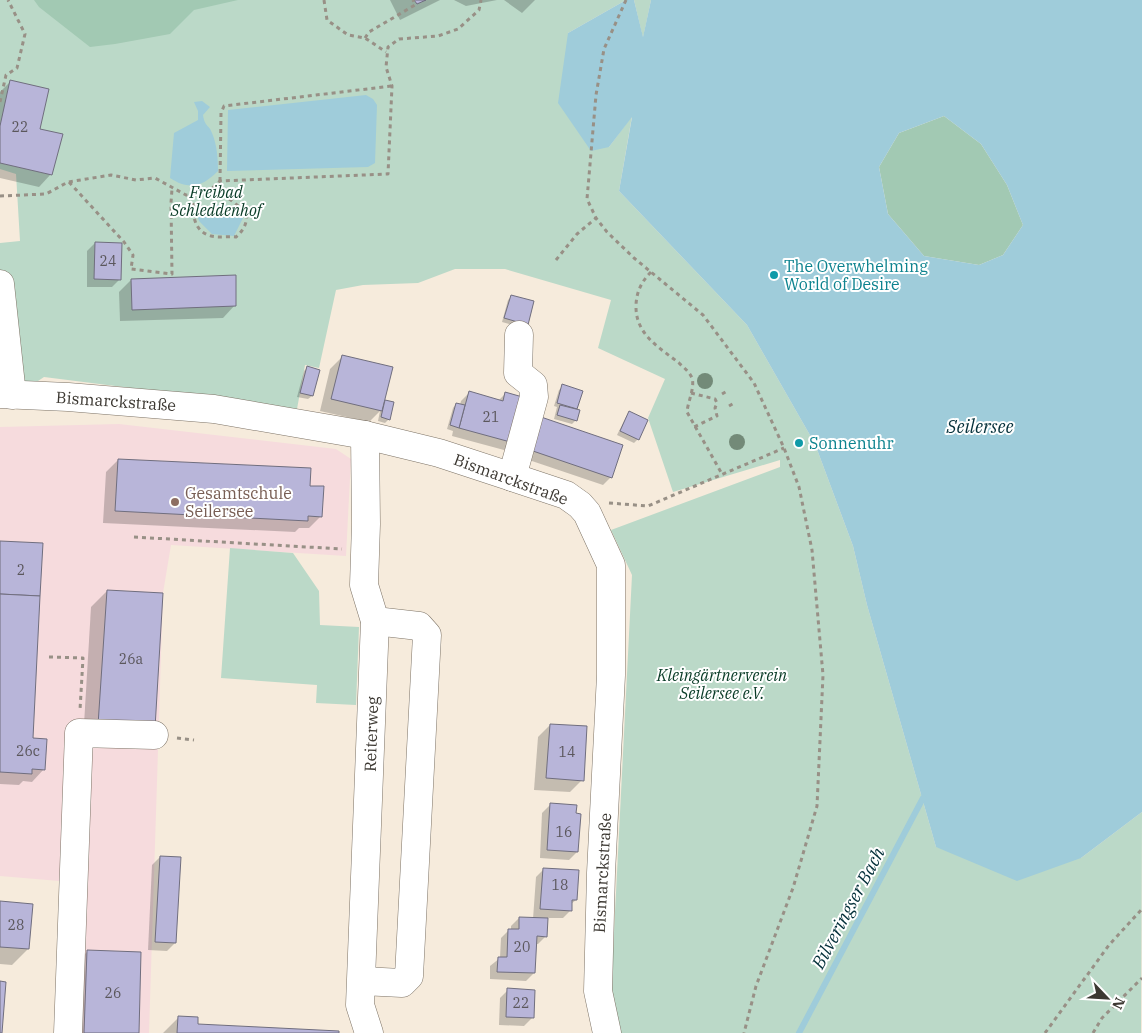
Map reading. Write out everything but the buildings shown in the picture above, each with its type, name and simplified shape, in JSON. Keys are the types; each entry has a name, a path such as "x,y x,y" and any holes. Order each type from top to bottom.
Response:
{"street":[{"path":"0,284 6,394"},
{"path":"512,477 534,397 533,385 518,373 519,335"},
{"name":"Bismarckstraße","path":"6,394 214,409 365,435 439,454 512,477 566,495 580,505 588,514 611,565 611,675 601,873 598,991 607,1033"},
{"name":"Reiterweg","path":"365,435 366,524 364,585 375,621 360,1005 369,1033"},
{"path":"362,981 402,983 409,976 427,635 419,626 375,621"},
{"path":"68,1033 79,733 154,736"}],"path":[{"path":"0,102 6,75 17,68 25,34 8,0"},
{"path":"324,0 328,20 348,35 366,38 386,52"},
{"path":"366,38 369,32 415,5 413,0"},
{"path":"220,180 388,174 392,86 386,67 388,47 399,39 438,36 458,29 479,10 481,0"},
{"path":"626,0 604,49 596,95 587,199 596,218 607,232 703,315 754,383 800,487 812,550 823,675 817,806 793,888 756,986 744,1033"},
{"path":"0,196 46,194 68,182 111,175 136,180 155,178 186,195 205,195 220,180 221,113 224,106 392,86"},
{"path":"68,182 124,242 132,255 131,270 172,274 172,189"},
{"path":"194,195 194,219 197,226 212,236 236,237 247,220 246,212 214,187"},
{"path":"556,260 577,234 596,218"},
{"path":"651,272 641,285 637,295 636,312 639,324 646,336 689,372 693,381 687,412 722,474"},
{"path":"722,394 727,391"},
{"path":"691,393 715,399 717,403 715,408 717,416 694,427"},
{"path":"729,406 734,403"},
{"path":"588,514 605,502 648,506 784,448"},
{"path":"134,537 365,551"},
{"path":"48,657 83,658 79,733"},
{"path":"1045,1033 1109,946 1142,909"},
{"path":"1094,1033 1102,1018 1142,978"}],"shaded area":[{"path":"119,424 336,449 351,459 346,556 171,545 163,593 149,1033 73,1033 83,883 0,876 0,427"}],"green space":[{"path":"0,0 626,0 568,33 609,147 632,116 619,191 747,325 815,444 853,546 867,605 936,847 1081,858 1142,812 1141,1033 619,1033 611,992 632,575 611,530 780,467 780,460 673,492 648,418 665,379 598,348 611,300 505,269 455,269 418,283 363,285 336,290 319,368 305,365 297,409 44,377 38,381 0,382 0,243 20,241 16,174 0,169"},
{"path":"34,0 238,0 194,10 170,34 90,47 39,7"},
{"path":"634,0 651,0 643,38"},
{"path":"944,116 981,144 1007,185 1023,225 1003,255 979,265 924,256 888,214 879,167 899,133"},
{"path":"230,548 293,553 319,591 320,625 359,627 356,705 316,703 317,685 221,678"}],"water":[{"name":"Seilersee","path":"626,0 634,0 643,37 651,0 1142,0 1142,812 1081,858 1017,881 936,847 867,605 853,546 815,444 747,325 619,191 632,117 609,147 591,151 558,103 568,33","holes":["944,116 981,144 1007,185 1023,225 1003,255 979,265 924,256 888,214 879,167 899,133"]},
{"path":"366,95 373,99 377,105 375,163 368,167 227,171 228,110"},
{"path":"202,101 210,107 203,115 215,142 218,171 201,183 184,185 170,178 174,133 198,120 198,111 194,102"},
{"path":"216,205 226,205 244,216 234,236 212,234 199,221 197,215 202,206 211,208"}],"waterway":[{"name":"Bilveringser Bach","path":"799,1033 923,798"}],"place":[{"name":"The Overwhelming World of Desire","path":"774,275"},
{"name":"Sonnenuhr","path":"799,443"},
{"name":"Gesamtschule Seilersee","path":"175,502"}],"park label":[{"name":"Freibad Schleddenhof","path":"216,201"},
{"name":"Kleingärtnerverein Seilersee e.V.","path":"722,684"}]}
